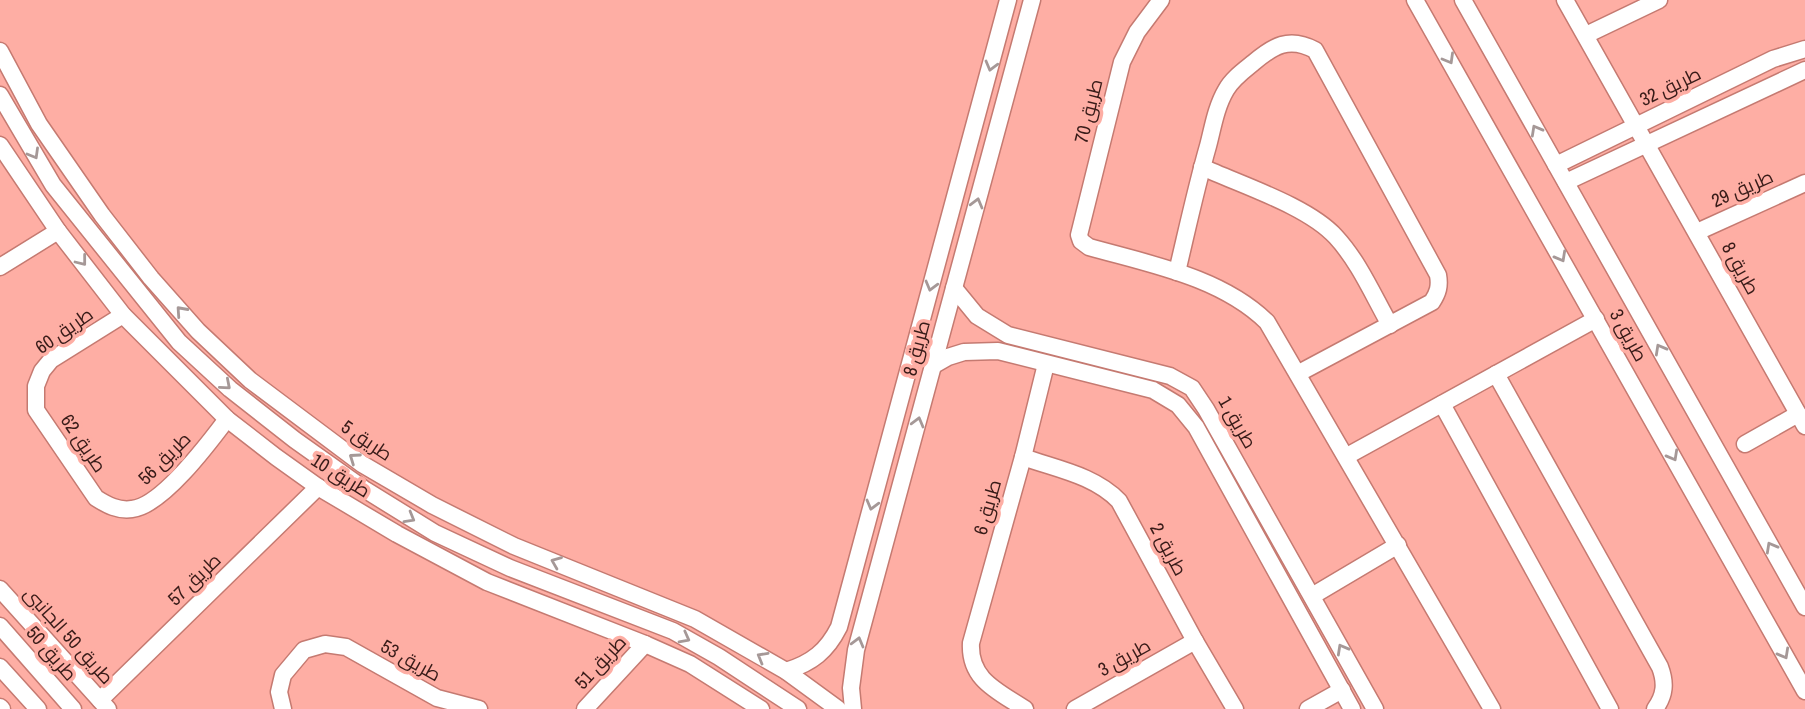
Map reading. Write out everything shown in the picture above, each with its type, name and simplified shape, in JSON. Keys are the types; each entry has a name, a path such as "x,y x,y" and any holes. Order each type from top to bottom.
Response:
{"street":[{"name":"طريق 8","path":"786,671 804,666 819,656 831,642 839,626 1008,0"},
{"name":"طريق 8","path":"853,709 851,688 856,650 1032,0"},
{"name":"طريق 70","path":"1161,0 1137,32 1122,62 1079,235 1081,241 1089,247 1177,272"},
{"name":"طريق 3","path":"1415,0 1805,691"},
{"name":"طريق 3","path":"1463,0 1805,607"},
{"name":"طريق 8","path":"1565,0 1802,420 1745,444"},
{"path":"1586,35 1660,0"},
{"path":"1299,373 1432,302 1438,291 1438,275 1315,50 1293,42 1270,48 1227,88 1218,109 1202,167 1177,272 1239,298 1267,322 1492,709"},
{"name":"طريق 32","path":"1556,165 1773,60 1805,49"},
{"name":"طريق 5","path":"0,51 39,124 102,215 151,278 250,380 362,464 432,505 514,546 695,619 786,671 838,709"},
{"path":"1566,182 1805,71"},
{"path":"2,104 53,186 179,342 230,389 295,440 364,489 435,533 510,568 650,621 719,657 798,709"},
{"name":"طريق 10","path":"0,145 58,230 123,315 227,419 276,457 318,487 397,534 487,582 690,664 749,706"},
{"path":"1202,167 1300,211 1334,235 1348,251 1390,325"},
{"name":"طريق 29","path":"1697,232 1805,183"},
{"path":"0,267 58,230"},
{"name":"طريق 1","path":"954,288 977,316 1008,335 1170,376 1192,388 1375,709"},
{"name":"طريق 60","path":"36,386 41,371 51,360 123,315"},
{"path":"1347,456 1596,319"},
{"name":"طريق 1","path":"933,365 956,354 981,350 998,351 1153,390 1178,405 1188,415 1352,709"},
{"name":"طريق 6","path":"1025,709 982,679 972,662 971,643 1046,364"},
{"path":"1496,374 1660,667 1664,690 1655,709"},
{"name":"طريق 62","path":"36,386 36,411 84,481 96,498 121,509"},
{"path":"1442,404 1610,709"},
{"name":"طريق 56","path":"121,509 134,509 147,504 177,478 227,419"},
{"name":"طريق 2","path":"1023,457 1093,481 1109,491 1127,513 1195,641 1235,709"},
{"name":"طريق 57","path":"104,705 318,487"},
{"path":"1312,596 1398,545"},
{"name":"طريق 50 الجانبى","path":"0,589 104,705"},
{"path":"650,621 660,604"},
{"name":"طريق 50","path":"0,626 73,709"},
{"name":"طريق 3","path":"1074,709 1195,641"},
{"name":"طريق 53","path":"283,709 279,692 283,675 304,650 325,644 346,648 431,704 479,709"},
{"name":"طريق 51","path":"585,709 645,644"},
{"path":"0,667 38,709"},
{"path":"1308,709 1342,690"}]}
